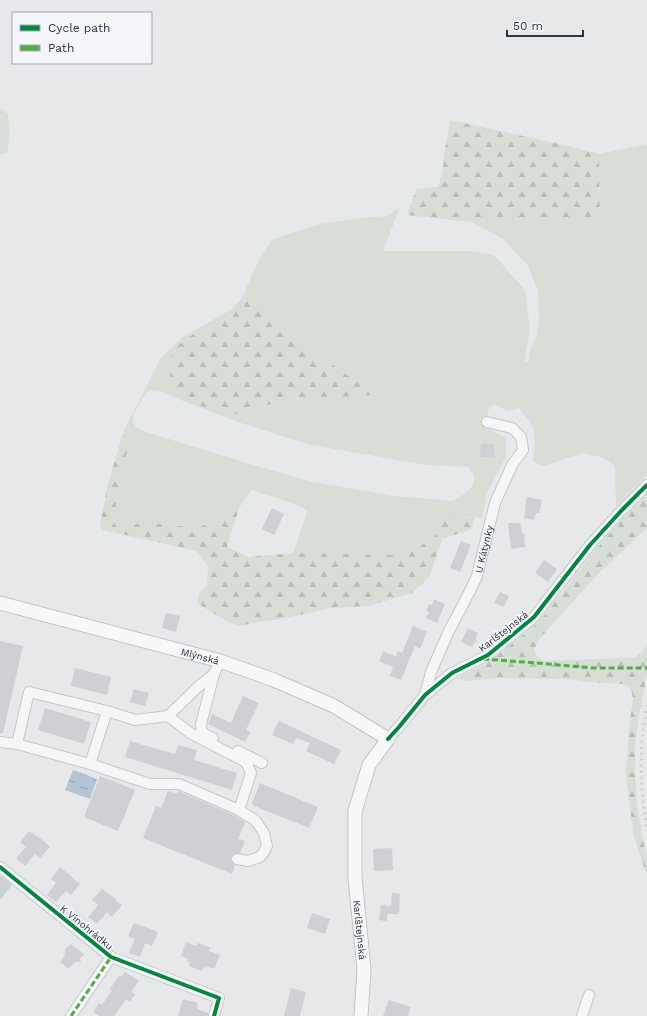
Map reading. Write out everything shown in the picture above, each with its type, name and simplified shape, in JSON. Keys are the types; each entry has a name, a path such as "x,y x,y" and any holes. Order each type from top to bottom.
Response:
{"main road":[{"name":"Mlýnská","path":"0,603 220,661 274,680 334,706 388,739"},
{"name":"Karlštejnská","path":"361,1016 364,969 355,878 355,811 369,765 388,739"}],"street":[{"name":"U Kátynky","path":"424,695 431,672 446,638 477,576 495,503 512,465 523,450 521,437 512,428 487,422"},
{"name":"Karlštejnská","path":"388,739 424,695 452,673 488,655 534,617 590,545 647,485"},
{"path":"220,661 214,674 201,724 201,730 205,734 262,763"},
{"path":"17,744 29,692 107,711 135,720 168,716 199,686 214,674"},
{"path":"90,764 107,711"},
{"path":"168,716 190,733 246,762 251,773 239,810"},
{"path":"0,742 17,744 90,764 150,784 179,784 239,810 255,820 264,833 267,846 260,857 248,861 238,859"},
{"name":"K Vinohrádku","path":"0,867 111,957 219,998 214,1016"},
{"path":"71,1016 111,957"},
{"path":"582,1016 590,995"}],"green space":[{"path":"0,108 8,114 10,134 7,153 0,154"},
{"path":"450,120 599,154 600,219 533,219 472,222 407,215 417,189 438,187 443,171 443,161"},
{"path":"647,144 647,475 616,506 615,466 601,457 582,453 544,466 533,462 535,445 533,426 519,408 508,411 495,404 488,410 487,428 506,438 506,457 487,493 482,518 447,516 432,540 401,555 293,553 308,510 286,501 251,490 239,508 219,520 195,528 164,524 136,524 117,527 114,523 116,503 125,458 133,439 122,436 161,358 183,337 232,309 242,298 256,266 272,240 321,224 387,216 400,207 383,251 468,251 494,255 525,290 530,330 524,364 529,361 530,351 537,335 539,318 538,291 528,266 503,239 472,222 533,219 600,219 599,154","holes":["248,294 312,350 375,395 285,400 228,416 173,349 194,334 233,315","151,390 164,392 178,399 241,423 307,444 428,465 469,467 474,476 473,484 467,492 452,501 394,496 308,481 143,431 136,427 133,422 133,415 146,392"]},
{"path":"248,294 312,350 375,395 285,400 228,416 183,399 170,377 173,349 194,334 233,315"},
{"path":"122,436 133,438 125,458 116,503 114,523 117,527 136,524 164,524 196,528 219,520 239,508 227,547 249,557 293,553 401,555 432,540 447,516 474,518 472,529 442,539 430,576 412,593 368,606 332,608 240,626 228,622 197,603 199,593 207,586 208,566 197,551 103,530 100,525 107,488"},
{"path":"647,495 647,528 599,573 539,639 534,650 538,658 545,661 622,658 636,657 647,644 647,676 635,744 635,775 637,805 647,857 647,875 633,830 626,773 633,697 630,688 624,684 586,682 568,679 498,678 465,681 456,679 492,660 539,622 596,549 626,515"}],"water":[{"path":"73,770 97,779 90,799 65,790"}],"building":[{"path":"481,444 494,444 494,457 480,457"},
{"path":"527,497 542,500 539,513 536,513 534,520 524,518"},
{"path":"272,508 284,514 274,535 262,529"},
{"path":"508,523 520,523 522,534 524,534 525,547 511,549"},
{"path":"461,541 471,545 460,572 450,568"},
{"path":"544,560 557,569 548,582 535,573"},
{"path":"500,592 509,596 504,607 494,603"},
{"path":"434,599 445,604 437,623 426,618 429,612 426,611 429,604 432,605"},
{"path":"166,613 180,616 176,632 162,628"},
{"path":"413,626 427,632 420,649 415,646 401,680 390,676 393,667 379,661 383,651 396,657 398,651 402,653"},
{"path":"468,628 478,633 476,638 477,641 474,642 472,647 461,642"},
{"path":"0,641 23,646 3,733 0,733"},
{"path":"75,668 111,677 107,695 71,686"},
{"path":"134,689 149,693 145,706 130,702"},
{"path":"243,696 259,703 246,730 250,732 245,742 208,724 212,714 231,723"},
{"path":"45,708 91,722 84,744 38,730"},
{"path":"279,721 341,750 334,764 306,751 310,743 296,738 293,744 272,735"},
{"path":"130,741 175,754 178,745 197,750 194,760 237,773 232,790 125,757"},
{"path":"100,776 135,790 118,831 84,817"},
{"path":"260,783 318,807 309,828 254,806 252,803"},
{"path":"168,791 177,794 178,791 236,816 245,822 238,839 245,841 240,853 234,853 231,857 231,862 235,865 232,874 143,838 156,806 161,808"},
{"path":"29,831 50,847 40,858 35,854 25,866 16,858 26,847 20,842"},
{"path":"392,848 393,870 374,871 373,849"},
{"path":"60,867 80,884 71,895 66,891 56,902 47,895 56,883 51,879"},
{"path":"0,876 12,885 0,900"},
{"path":"102,889 122,905 112,917 107,912 97,924 88,917 98,905 92,900"},
{"path":"392,893 400,894 399,914 387,914 387,921 379,920 381,905 391,906"},
{"path":"312,913 330,919 325,934 307,928"},
{"path":"134,923 158,932 152,946 145,943 140,957 129,953 135,939 128,936"},
{"path":"186,942 196,946 198,943 211,948 209,951 220,955 214,969 207,966 206,968 203,967 202,971 189,966 190,962 187,961 188,959 181,956"},
{"path":"71,944 84,954 80,959 81,962 74,962 69,969 60,962 65,955 65,949"},
{"path":"125,972 139,981 131,992 135,994 130,1002 126,999 114,1016 99,1016 93,1012 99,1003 102,1005 112,990 110,989 119,975 122,977"},
{"path":"291,988 306,992 300,1016 284,1016"},
{"path":"183,999 198,1003 197,1009 208,1013 208,1016 178,1016"},
{"path":"389,1000 411,1007 408,1016 383,1016"}],"railway":[{"path":"647,705 644,721 641,768 647,830"}],"marked path":[{"path":"483,659 592,668 647,668"},
{"path":"71,1016 111,957"}],"cycle path":[{"path":"388,739 425,695 452,673 488,655 534,617 590,545 647,485"},
{"path":"0,867 111,957 219,998 214,1016"}]}
